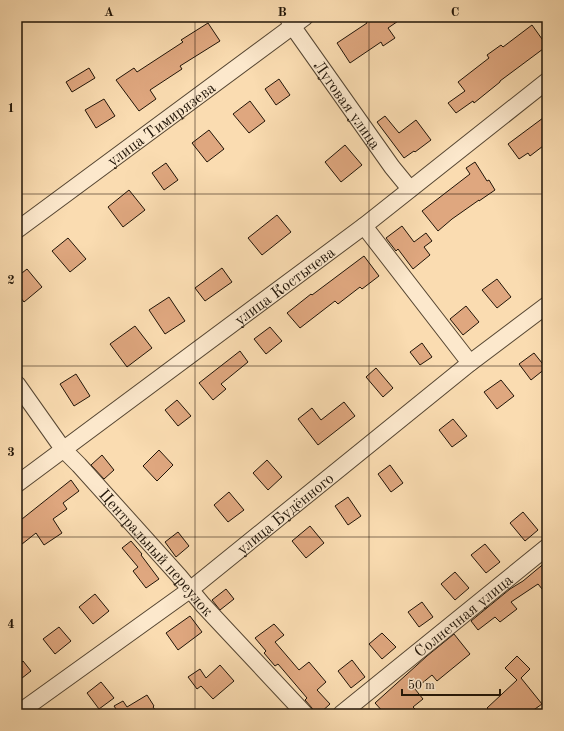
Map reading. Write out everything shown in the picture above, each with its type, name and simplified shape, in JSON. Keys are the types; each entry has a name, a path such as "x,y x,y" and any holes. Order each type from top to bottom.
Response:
{"street":[{"name":"Луговая улица","path":"295,20 392,167 410,189"},
{"name":"улица Тимирязева","path":"17,230 295,20"},
{"name":"улица Костычева","path":"17,484 364,226 547,81"},
{"path":"364,226 470,363"},
{"name":"улица Будённого","path":"17,714 191,589 470,363 547,305"},
{"name":"Центральный переулок","path":"17,384 63,449 191,589 203,605 305,714"},
{"name":"Солнечная улица","path":"341,714 547,547"}],"building":[{"path":"363,17 404,17 388,28 395,38 383,46 381,42 350,63 337,43 367,23"},
{"path":"208,23 220,41 180,66 182,69 150,90 156,99 139,111 116,80 134,68 137,72 183,42 181,40"},
{"path":"532,25 547,46 500,81 474,103 473,101 456,113 448,103 465,91 458,82 489,58 487,55 501,45 503,47"},
{"path":"89,68 95,78 72,92 66,82"},
{"path":"279,79 290,95 276,105 265,89"},
{"path":"104,99 115,116 96,128 85,110"},
{"path":"250,101 265,121 249,133 233,114"},
{"path":"547,115 547,143 530,156 528,153 519,159 508,144"},
{"path":"385,116 399,133 416,120 431,140 404,158 377,122"},
{"path":"209,130 224,149 207,162 192,143"},
{"path":"345,145 362,165 341,182 325,162"},
{"path":"475,162 487,181 489,180 495,190 452,219 438,231 422,211 470,174 466,168"},
{"path":"166,163 178,180 164,190 152,173"},
{"path":"129,190 145,210 123,227 108,207"},
{"path":"277,215 291,232 262,255 248,238"},
{"path":"402,226 414,242 426,233 432,241 424,247 430,255 413,269 398,249 396,251 386,238"},
{"path":"68,238 86,259 70,272 52,251"},
{"path":"364,256 379,276 362,289 360,287 338,304 335,301 300,328 287,313"},
{"path":"222,268 232,282 205,301 195,288"},
{"path":"27,269 42,287 24,302 17,293 17,277"},
{"path":"497,279 511,297 497,308 482,290"},
{"path":"169,297 185,321 165,334 149,310"},
{"path":"466,306 479,322 463,335 450,319"},
{"path":"135,326 152,348 127,367 110,344"},
{"path":"270,327 282,341 266,354 254,339"},
{"path":"422,343 432,357 420,365 410,352"},
{"path":"240,351 248,362 221,384 226,389 213,400 199,383"},
{"path":"534,353 546,368 531,380 519,364"},
{"path":"376,368 393,388 383,397 366,377"},
{"path":"76,374 90,396 74,406 60,384"},
{"path":"501,380 514,396 497,409 484,392"},
{"path":"177,400 191,416 178,426 165,410"},
{"path":"344,402 355,416 318,445 298,419 312,408 321,420"},
{"path":"453,419 467,436 452,447 439,430"},
{"path":"159,450 173,465 157,481 143,466"},
{"path":"102,455 114,470 104,479 91,465"},
{"path":"267,460 282,477 268,490 253,473"},
{"path":"390,465 403,483 391,492 378,474"},
{"path":"71,480 79,491 63,503 67,509 53,519 62,533 44,545 36,533 17,548 17,523"},
{"path":"229,492 244,510 228,522 214,505"},
{"path":"348,497 361,516 348,525 335,506"},
{"path":"523,512 538,530 525,541 510,523"},
{"path":"310,526 324,543 306,558 292,541"},
{"path":"178,532 189,546 176,557 165,542"},
{"path":"131,541 159,579 146,588 133,571 138,567 122,548"},
{"path":"485,544 500,562 486,573 471,555"},
{"path":"547,561 547,595 538,584 511,602 517,609 500,622 495,617 478,630 471,621"},
{"path":"455,572 469,588 455,600 441,584"},
{"path":"226,589 234,599 220,610 212,600"},
{"path":"95,594 109,611 93,624 79,607"},
{"path":"422,602 433,617 419,627 408,612"},
{"path":"190,616 202,632 178,650 166,633"},
{"path":"274,624 284,635 275,642 299,670 309,662 326,682 317,690 330,704 319,714 314,711 305,700 307,698 278,664 275,666 264,653 266,651 255,638"},
{"path":"59,627 71,641 55,654 43,639"},
{"path":"382,633 396,647 382,659 369,644"},
{"path":"454,634 470,654 437,681 432,675 415,689 423,699 413,707 415,709 408,714 385,714 375,703"},
{"path":"517,656 530,669 521,678 542,704 528,714 493,714 487,708 517,680 505,668"},
{"path":"352,660 365,677 351,688 338,671"},
{"path":"23,661 31,671 17,682 17,666"},
{"path":"220,665 234,681 213,699 201,686 197,689 188,677 200,669 206,678"},
{"path":"101,682 114,698 99,709 87,693"},
{"path":"147,695 158,714 116,714 118,712 114,706 123,701 127,707"}]}
